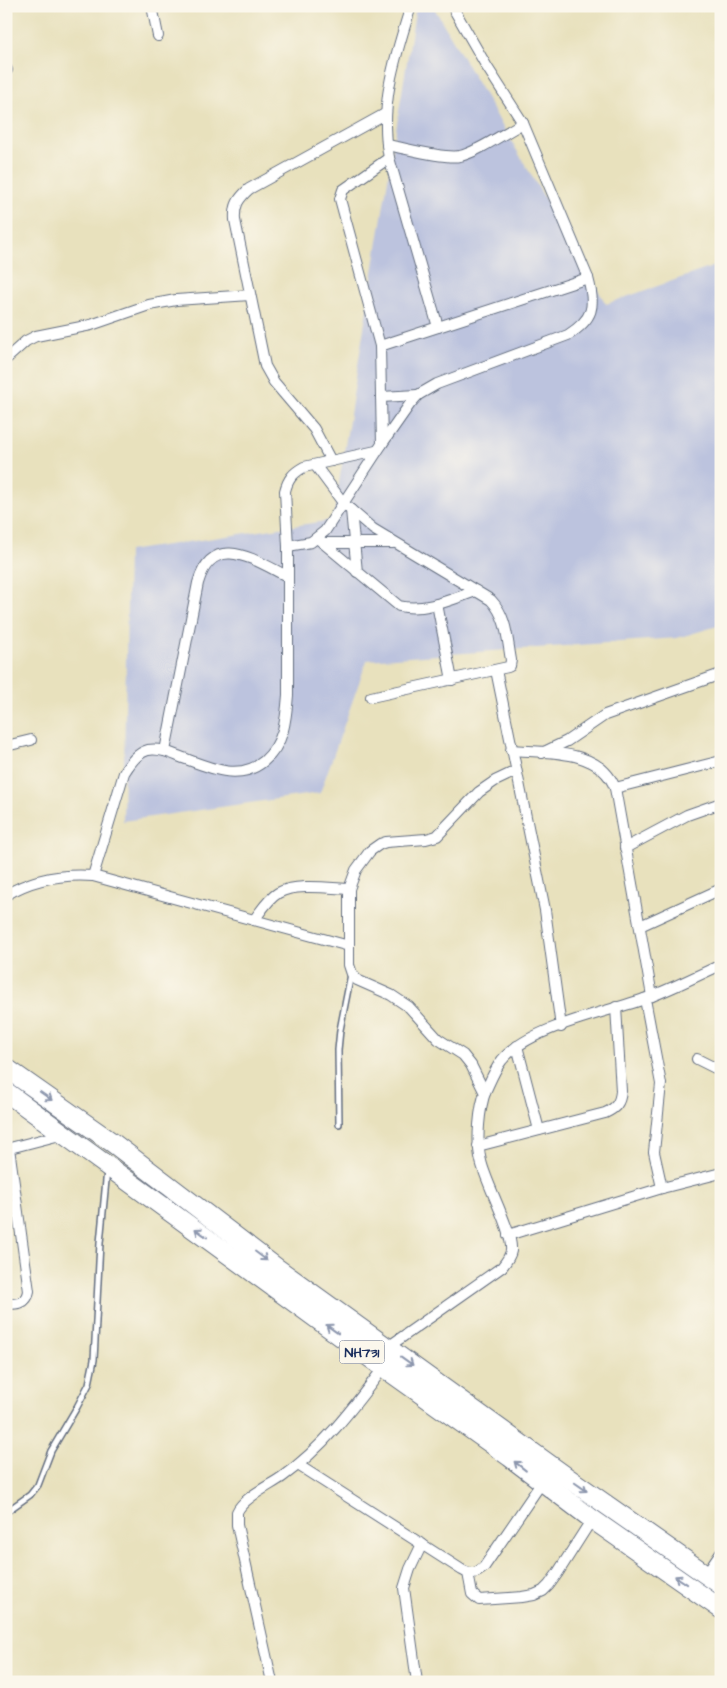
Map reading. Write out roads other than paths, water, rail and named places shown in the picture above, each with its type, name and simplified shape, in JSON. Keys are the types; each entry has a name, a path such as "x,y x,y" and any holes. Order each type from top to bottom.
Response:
{"highway":[{"name":"NH731","path":"6,1068 113,1143 278,1269 568,1478 713,1579"},
{"name":"NH731","path":"6,1092 592,1519 721,1608"}],"street":[{"path":"152,6 158,36"},
{"path":"411,6 392,72 386,114 386,145 438,327"},
{"path":"320,541 329,526 348,507 379,448 418,395 436,384 568,335 580,327 592,308 593,300 588,278 523,123 487,67 452,6"},
{"path":"331,462 314,429 268,374 262,355 235,220 236,203 249,190 386,114"},
{"path":"386,145 448,156 461,156 523,123"},
{"path":"379,448 380,346 340,196 343,190 389,158"},
{"path":"380,346 588,278"},
{"path":"6,358 26,341 36,336 91,325 149,305 176,300 250,295"},
{"path":"381,397 418,395"},
{"path":"93,876 124,773 141,753 154,749 165,751 219,770 234,773 259,765 278,745 286,718 288,695 287,482 297,471 379,448"},
{"path":"315,465 348,507 378,533 491,600 497,606 504,620 511,663 508,668 371,697"},
{"path":"348,507 357,572"},
{"path":"320,541 399,606 415,608 437,604 476,592"},
{"path":"288,546 320,541 394,543"},
{"path":"165,751 198,583 205,565 216,555 229,552 254,560 287,576"},
{"path":"437,604 452,680"},
{"path":"496,670 545,910 560,1027"},
{"path":"542,753 566,741 605,715 721,674"},
{"path":"6,746 30,740"},
{"path":"512,750 574,756 588,760 607,774 615,788 640,926 648,998 661,1084 654,1152 662,1188"},
{"path":"615,788 721,761"},
{"path":"485,1093 471,1065 463,1055 438,1039 409,1007 357,980 352,974 349,965 350,889 356,870 376,847 386,842 426,839 437,836 479,792 495,781 516,771"},
{"path":"625,848 687,815 719,806"},
{"path":"6,895 28,884 53,877 72,875 93,876 350,946"},
{"path":"254,920 271,899 284,890 301,887 350,889"},
{"path":"640,926 721,889"},
{"path":"388,1347 502,1267 508,1260 511,1252 508,1234 485,1175 478,1146 479,1124 485,1093 494,1072 503,1058 517,1046 535,1036 616,1007 648,998 721,965"},
{"path":"478,1146 605,1112 618,1105 621,1091 616,1007"},
{"path":"517,1046 539,1130"},
{"path":"697,1059 721,1071"},
{"path":"6,1304 22,1302 28,1296 29,1291 8,1148 65,1134"},
{"path":"508,1234 662,1188 721,1173"},
{"path":"272,1682 238,1525 237,1512 245,1502 298,1465 328,1437 344,1420 384,1367"},
{"path":"298,1465 468,1573 478,1572 484,1567 542,1482"},
{"path":"468,1573 471,1591 474,1597 479,1600 534,1595 549,1585 592,1519"},
{"path":"417,1682 404,1588 410,1569 422,1544"},
{"path":"713,1579 721,1552"}],"lane":[{"path":"338,1124 339,1037 352,974"},
{"path":"6,1512 30,1496 38,1485 51,1451 89,1384 94,1360 100,1243 107,1164"}]}
